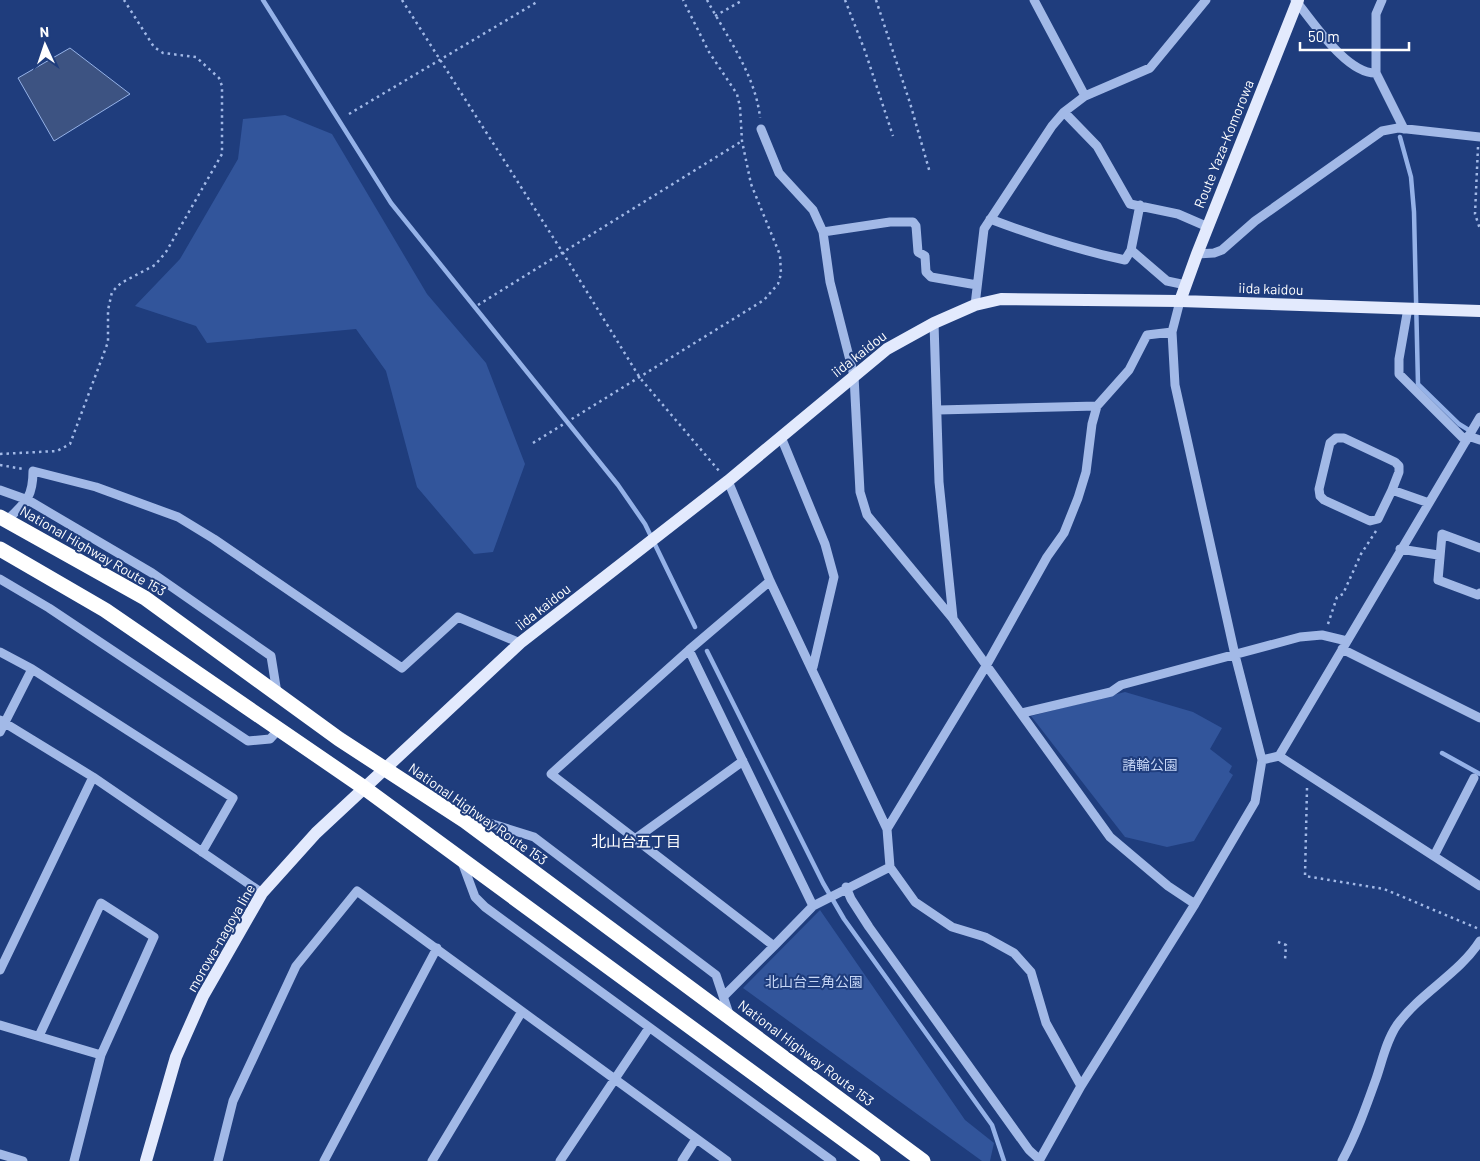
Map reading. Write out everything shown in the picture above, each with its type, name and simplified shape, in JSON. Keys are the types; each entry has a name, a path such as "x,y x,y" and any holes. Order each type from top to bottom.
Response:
{"highway":[{"name":"National Highway Route 153","path":"3,518 146,598 339,739 465,822 923,1161"},
{"path":"0,549 105,610 363,788 873,1161"}],"main road":[{"name":"Route Yaza-Komorowa","path":"1180,301 1296,1"},
{"name":"iida kaidou","path":"385,769 520,643 728,481 887,349 934,323 975,305 1001,300 1180,301 1480,311"},
{"name":"morowa-nagoya line","path":"146,1161 176,1057 203,996 262,894 316,833 385,769"}],"street":[{"path":"1034,0 1085,96"},
{"path":"975,305 984,229 1052,126 1064,112 1085,96 1150,68 1206,0"},
{"path":"1382,0 1376,14 1376,73 1404,129"},
{"path":"1296,1 1346,61 1362,70 1376,73"},
{"path":"1064,112 1097,146 1130,204 1178,214 1208,227"},
{"path":"761,129 779,173 813,210 823,232 830,282 854,376 860,492 867,515 953,618 1110,837 1168,886 1195,904"},
{"path":"1197,254 1214,253 1222,250 1255,221 1316,180 1374,135 1390,129 1404,129 1479,137"},
{"path":"990,219 1058,244 1125,260 1131,250 1140,205"},
{"path":"823,232 890,222 913,222 916,226 918,252 925,256 926,272 931,277 977,285"},
{"path":"1131,250 1167,281 1186,285"},
{"path":"843,889 1029,1150 1040,1160 1081,1086 1195,904 1255,802 1262,760 1235,655 1175,385 1172,332 1180,301"},
{"path":"1408,308 1399,359 1399,374 1467,439 1480,440"},
{"path":"934,323 939,482 953,618"},
{"path":"887,829 986,666 1047,557 1064,533 1086,472 1092,424 1097,406 1129,370 1147,336 1172,332"},
{"path":"938,410 1097,406"},
{"path":"1279,756 1400,549 1480,418"},
{"path":"781,437 826,544 834,576 813,667"},
{"path":"1336,438 1344,438 1395,462 1399,466 1399,472 1392,490 1378,519 1374,521 1367,520 1320,496 1319,489 1330,443 1336,438"},
{"path":"3,518 28,500 33,487 33,472 96,487 178,517 214,539 402,668 458,617 520,643"},
{"path":"728,481 770,581 813,667 887,829 890,867 915,902 952,927 985,937 1014,953 1031,972 1046,1023 1081,1086"},
{"path":"0,490 28,500 152,573 271,656 277,692"},
{"path":"1392,490 1428,503"},
{"path":"1480,548 1442,534 1438,555 1438,580 1478,595 1480,593"},
{"path":"1400,549 1438,555"},
{"path":"0,579 48,608 248,741 270,739 278,729"},
{"path":"770,581 689,650 551,774 774,946"},
{"path":"1022,713 1111,692 1121,685 1300,638 1325,635 1480,718"},
{"path":"689,650 813,906"},
{"path":"0,652 32,669 233,798 202,852"},
{"path":"0,732 3,721 32,669"},
{"path":"3,721 93,777 262,894"},
{"path":"1262,760 1279,756 1480,886"},
{"path":"635,840 742,761"},
{"path":"0,970 93,777"},
{"path":"1434,856 1474,778"},
{"path":"465,822 486,822 534,838 716,975 730,1017"},
{"path":"460,858 475,897 485,908 832,1161"},
{"path":"724,996 813,906 843,889 890,867"},
{"path":"218,1161 233,1101 296,966 357,891 437,948 521,1013 727,1161"},
{"path":"39,1036 101,903 154,937 101,1055 74,1161"},
{"path":"1342,1161 1366,1107 1389,1040 1396,1027 1418,999 1448,976 1480,941"},
{"path":"324,1161 437,948"},
{"path":"432,1161 521,1013"},
{"path":"0,1025 101,1055"},
{"path":"560,1161 614,1078 650,1028"},
{"path":"682,1161 696,1139"},
{"path":"0,1154 21,1161"}],"path":[{"path":"0,454 57,451 70,444 108,342 108,310 112,292 121,284 155,265 166,252 222,154 222,86 219,78 196,57 163,53 154,47 124,0"},
{"path":"402,0 640,378 728,481"},
{"path":"534,443 764,300 778,284 781,274 780,254 751,184 742,141 740,107 737,94 709,52 683,0"},
{"path":"707,0 753,85 759,102 761,129"},
{"path":"715,16 743,0"},
{"path":"845,0 865,51 893,136"},
{"path":"876,0 910,103 930,173"},
{"path":"349,114 537,2"},
{"path":"1479,137 1475,214 1480,229"},
{"path":"478,305 563,253 694,168 742,141"},
{"path":"0,465 33,472"},
{"path":"1325,635 1331,609 1337,597 1343,594 1361,554 1376,534 1377,529 1374,521"},
{"path":"1310,776 1307,782 1305,876 1384,890 1480,929"},
{"path":"1278,942 1286,945 1285,960"}],"green space":[{"path":"285,115 332,134 427,294 486,363 525,464 493,552 474,554 417,487 386,371 356,329 207,343 196,326 135,306 180,259 238,159 243,119"},
{"name":"諸輪公園","path":"1125,692 1193,712 1222,728 1210,749 1232,766 1229,772 1233,775 1194,841 1167,847 1125,837 1031,716"},
{"name":"北山台三角公園","path":"820,910 965,1120 994,1143 990,1161 982,1161 743,988"}],"shaded area":[{"path":"70,48 130,94 54,141 18,78"}],"waterway":[{"path":"263,0 391,203 618,485 645,524 695,627"},
{"path":"1400,137 1411,177 1414,212 1418,384 1459,424 1472,432"},
{"path":"707,651 823,883 844,919 992,1125 1004,1161"},
{"path":"1442,753 1480,774"}],"district":[{"name":"北山台五丁目","path":"636,842"}]}
